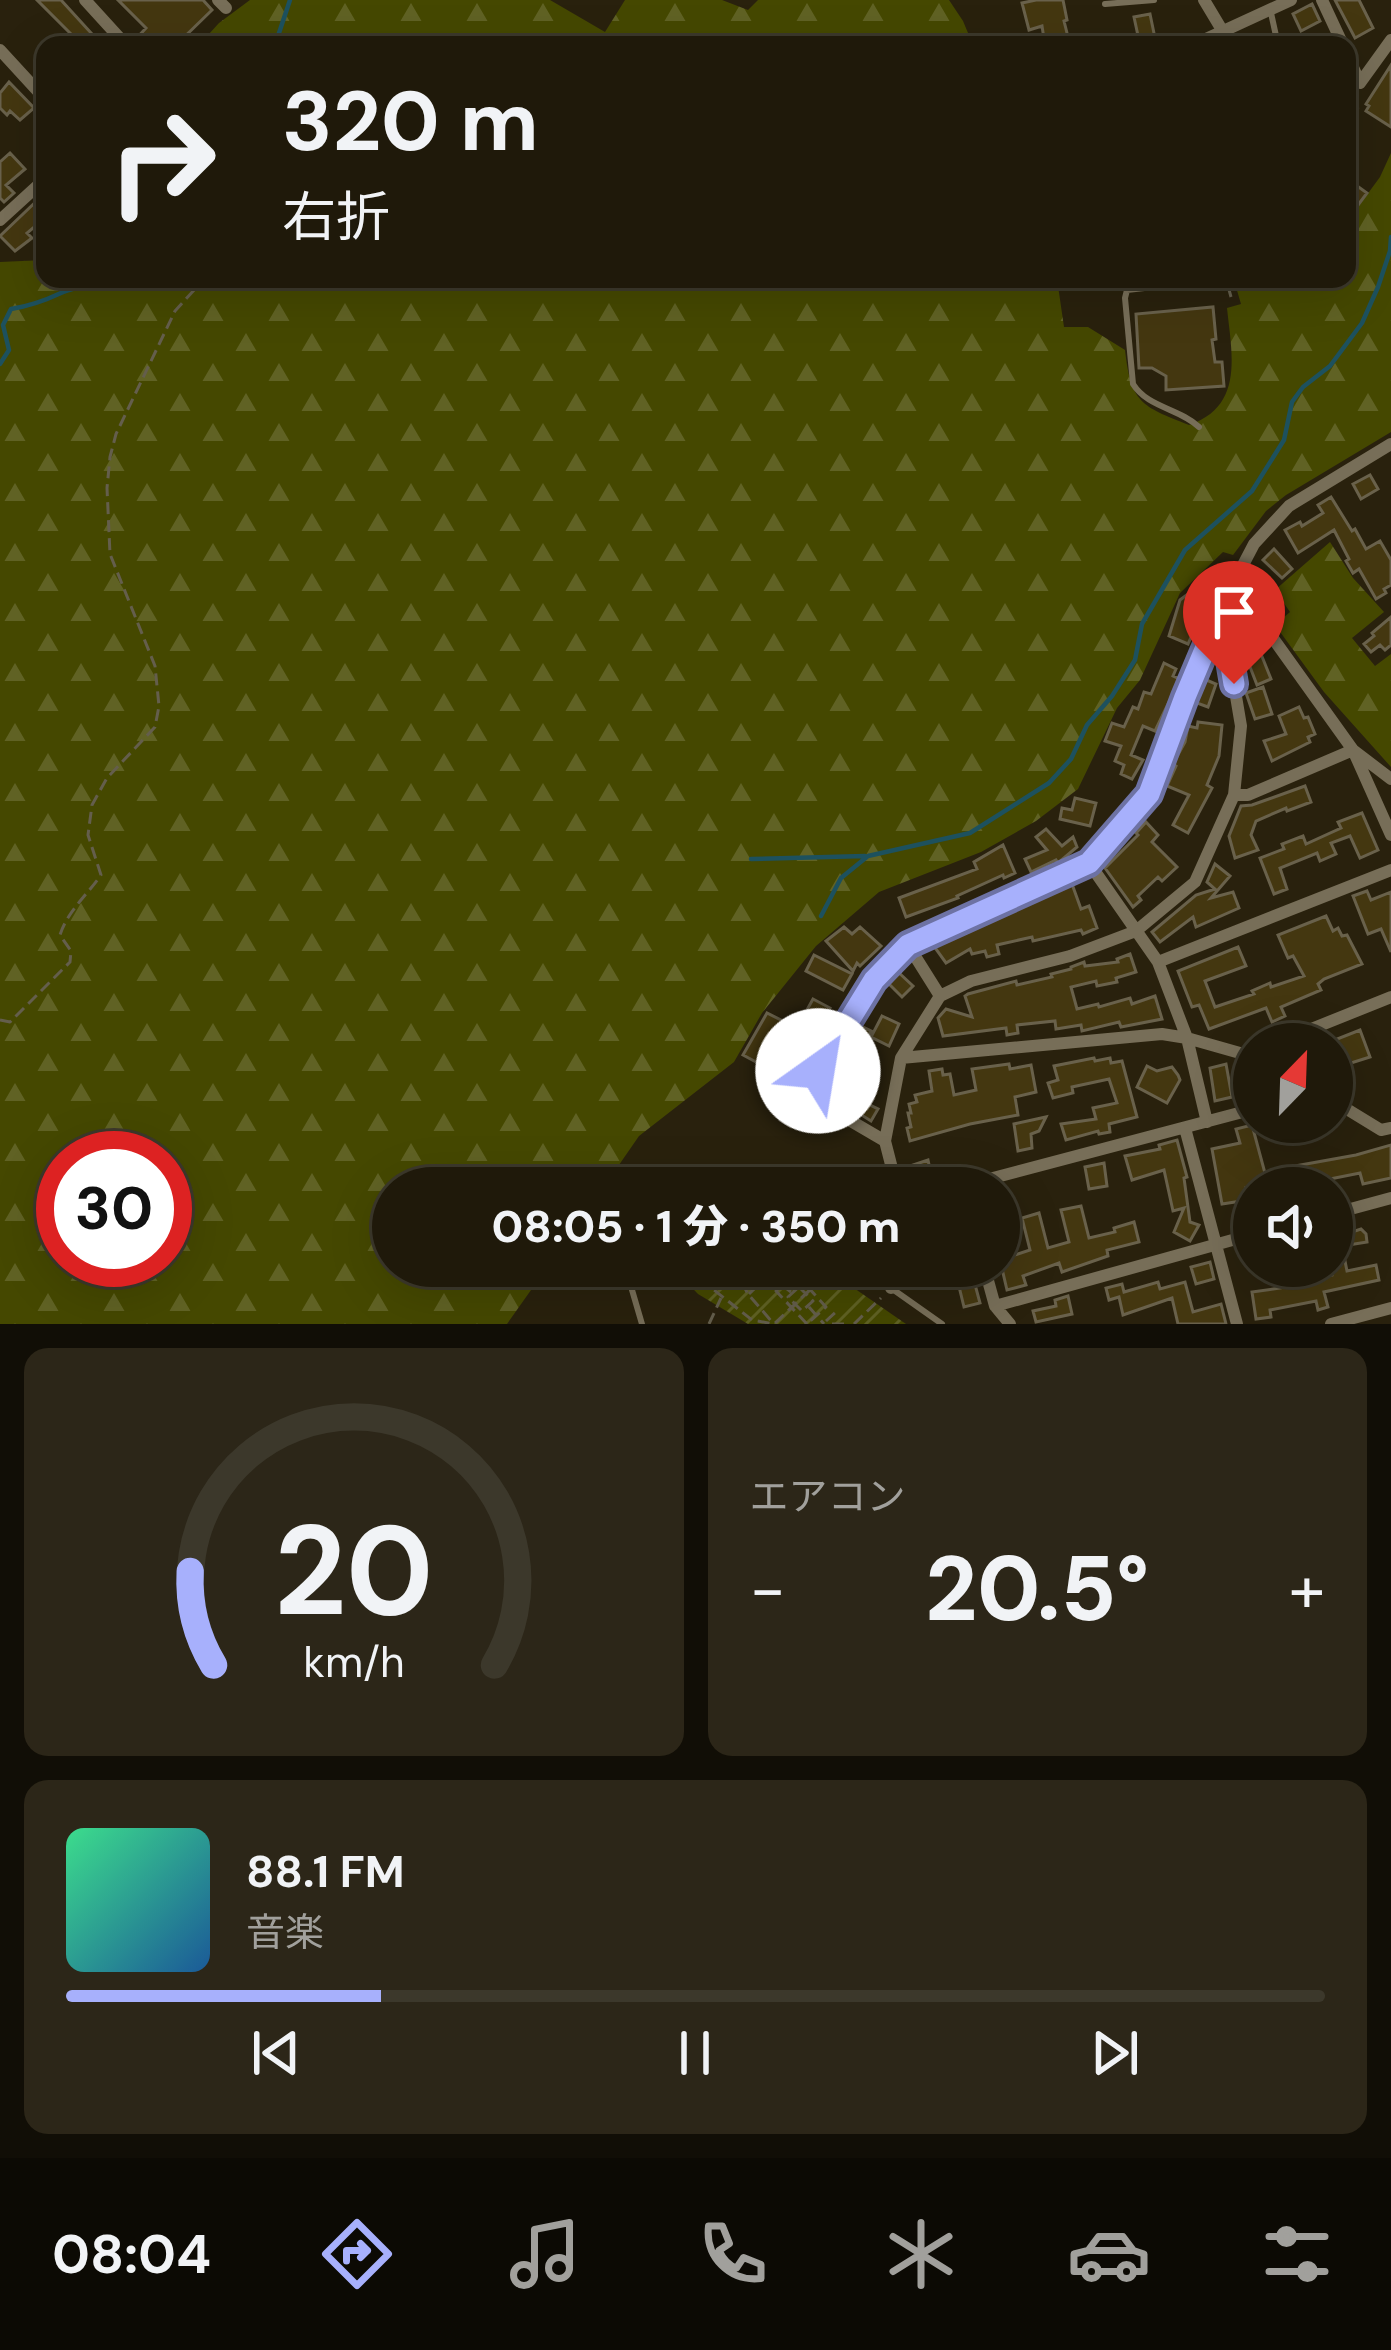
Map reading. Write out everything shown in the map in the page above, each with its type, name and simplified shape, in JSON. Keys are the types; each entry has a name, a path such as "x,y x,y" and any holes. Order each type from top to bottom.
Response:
{"street":[{"path":"85,0 118,36"},
{"path":"1204,0 1222,30"},
{"path":"1210,36 1291,0"},
{"path":"1322,0 1339,36"},
{"path":"1356,74 1360,83 1391,40"},
{"path":"0,50 36,89"},
{"path":"0,78 14,65"},
{"path":"0,220 36,187"},
{"path":"885,1142 803,1093 874,980 908,945 1089,863 1149,794 1185,697 1254,544 1276,516 1391,444"},
{"path":"1231,588 1252,609 1353,750 1391,835"},
{"path":"892,1167 885,1142 901,1058 940,996 971,981 1070,956 1136,931 1196,882 1234,795 1241,726 1227,643 1214,628"},
{"path":"1353,750 1391,778"},
{"path":"1234,795 1248,795 1353,750"},
{"path":"1089,863 1158,962 1187,1038 1207,1122"},
{"path":"1158,962 1391,870"},
{"path":"908,945 940,996"},
{"path":"1326,1023 1391,997"},
{"path":"901,1058 1162,1034 1233,1050"},
{"path":"1353,1113 1382,1130 1391,1128"},
{"path":"1020,1171 1233,1115"},
{"path":"1185,1128 1237,1324"},
{"path":"1353,1208 1391,1198"},
{"path":"995,1306 1233,1240"},
{"path":"990,1287 995,1306 1010,1324"},
{"path":"1331,1324 1391,1308"}],"lane":[{"path":"1105,4 1152,0"},
{"path":"1270,9 1276,36"},
{"path":"1220,36 1222,30"},
{"path":"1144,288 1127,290 1125,298 1133,384 1139,394 1199,427"},
{"path":"632,1287 643,1324"},
{"path":"891,1288 942,1324"}],"path":[{"path":"0,1020 10,1022 70,962 71,951 60,934 65,918 101,875 88,835 92,805 107,778 155,727 159,688 155,666 110,554 110,457 116,434 175,311 198,288"},
{"path":"707,1287 752,1320 774,1324"},
{"path":"744,1287 774,1324"},
{"path":"748,1294 756,1287"},
{"path":"780,1287 776,1291 802,1311 813,1301 810,1290"},
{"path":"790,1287 794,1292"},
{"path":"807,1287 826,1307 807,1324 788,1297 799,1287 810,1290"},
{"path":"854,1324 891,1288"},
{"path":"774,1324 810,1290"},
{"path":"709,1324 722,1296"},
{"path":"808,1306 824,1324 838,1310"},
{"path":"832,1324 844,1324"}],"green space":[{"path":"250,0 550,0 605,32 625,0 722,0 748,10 758,0 949,0 969,36 207,36"},
{"path":"1391,153 1391,432 1286,495 1266,511 1233,555 1223,552 1180,593 1140,680 1117,708 1078,789 1036,821 981,852 879,892 816,946 762,1013 734,1062 639,1136 618,1167 372,1167 372,1287 533,1287 507,1324 0,1324 0,262 36,260 36,288 1058,288 1064,327 1088,327 1125,350 1131,381 1141,400 1189,425 1207,416 1227,392 1232,361 1227,308 1241,304 1236,288 1356,288 1356,210"},
{"path":"1330,542 1353,578 1384,612 1352,638 1375,666 1391,654 1391,767 1324,692 1275,625 1290,612 1275,590"},
{"path":"691,1287 852,1287 906,1324 748,1324"}],"building":[{"path":"37,0 61,0 94,36 73,36"},
{"path":"118,0 203,0 212,10 185,36 139,36 146,28"},
{"path":"1063,0 1068,36 1044,36 1042,26 1029,30 1022,3"},
{"path":"1335,0 1359,0 1373,28 1354,36"},
{"path":"1312,4 1320,21 1301,31 1293,14"},
{"path":"1150,14 1155,36 1138,36 1134,17"},
{"path":"1391,65 1391,127 1366,111 1366,104"},
{"path":"9,82 34,108 20,120 0,108 0,93"},
{"path":"10,153 25,169 6,185 14,193 4,202 0,162"},
{"path":"1356,185 1367,193 1356,208"},
{"path":"36,202 36,226 27,233 32,238 15,251 0,236"},
{"path":"1213,307 1215,362 1222,362 1224,386 1166,390 1166,376 1152,368 1139,368 1136,314"},
{"path":"1370,475 1378,489 1361,499 1353,484"},
{"path":"1331,497 1366,549 1380,541 1391,560 1391,585 1376,599 1359,569 1353,573 1334,530 1298,553 1285,530 1323,513 1318,505"},
{"path":"1274,549 1292,569 1282,578 1263,560"},
{"path":"1204,582 1216,598 1190,618 1198,621 1188,644 1169,636 1180,600"},
{"path":"1391,617 1391,645 1385,650 1380,645 1371,652 1364,644"},
{"path":"1259,649 1271,679 1257,685 1245,654"},
{"path":"1164,663 1176,669 1173,676 1180,679 1155,731 1143,726 1131,755 1143,760 1132,779 1121,774 1124,765 1115,761 1121,746 1105,741 1112,723 1124,727 1144,692 1151,694"},
{"path":"1204,679 1216,684 1208,707 1194,702"},
{"path":"1263,687 1272,714 1255,719 1246,693"},
{"path":"1299,707 1315,734 1308,737 1310,742 1272,761 1264,741 1286,734 1279,716"},
{"path":"1198,722 1222,725 1219,756 1207,785 1212,788 1188,833 1173,825 1189,795 1167,786 1188,726 1197,728"},
{"path":"1305,786 1311,802 1256,821 1251,835 1258,850 1235,858 1229,836 1241,806"},
{"path":"1075,798 1096,803 1090,826 1060,819 1062,808 1072,810"},
{"path":"1362,813 1378,850 1360,858 1350,836 1331,843 1336,854 1320,861 1317,853 1280,868 1287,889 1274,894 1260,858 1303,836 1306,844 1341,828 1338,822"},
{"path":"1146,822 1158,835 1152,842 1177,867 1162,881 1158,877 1133,907 1105,868"},
{"path":"1046,829 1062,846 1073,837 1077,847 1058,863 1031,872 1025,859 1047,850 1036,837"},
{"path":"1003,845 1015,873 906,917 899,898 977,869 974,862"},
{"path":"1215,864 1230,876 1211,898 1233,892 1239,908 1196,927 1193,917 1160,942 1152,932 1196,895 1215,889 1207,882"},
{"path":"1072,884 1081,909 1089,906 1097,928 997,945 999,954 987,957 985,951 972,954 970,949 946,963 933,945"},
{"path":"1367,891 1371,900 1391,892 1391,952 1381,929 1368,934 1353,896"},
{"path":"1326,916 1333,931 1338,928 1342,936 1347,935 1362,964 1324,979 1318,984 1321,990 1281,1007 1285,1016 1272,1022 1266,1008 1209,1029 1199,1005 1192,1007 1178,971 1238,947 1246,966 1205,981 1215,1007 1254,994 1252,991 1270,983 1271,987 1304,976 1293,956 1288,958 1278,935"},
{"path":"844,927 852,934 860,927 881,946 853,971 826,941"},
{"path":"1130,954 1136,972 1116,978 1117,982 1071,987 1077,1009 1130,998 1132,1004 1155,996 1162,1019 1082,1031 1081,1025 1056,1029 1055,1021 1017,1025 1018,1033 1007,1035 1006,1028 943,1036 938,1018 946,1009 972,1017 968,994 1052,977 1084,962 1085,966 1118,962"},
{"path":"814,955 852,974 843,990 806,971"},
{"path":"897,971 913,986 902,997 887,982"},
{"path":"813,999 830,1008 807,1051 773,1032 762,1053 789,1068 783,1089 766,1079 771,1070 743,1055 767,1013 797,1028"},
{"path":"882,1016 899,1024 889,1046 871,1037"},
{"path":"859,1025 871,1031 854,1063 878,1077 864,1102 878,1109 871,1121 819,1088"},
{"path":"1360,1030 1370,1057 1353,1062 1353,1033"},
{"path":"1094,1058 1122,1061 1137,1117 1109,1124 1110,1132 1066,1140 1061,1124 1096,1119 1093,1108 1117,1103 1109,1079 1072,1087 1073,1093 1053,1098 1048,1083 1058,1080 1054,1066"},
{"path":"1009,1064 1010,1069 1031,1065 1036,1092 1015,1097 1018,1115 910,1141 909,1104 917,1102 915,1095 932,1091 929,1071 942,1069 943,1075 950,1074 954,1095 976,1090 972,1069"},
{"path":"1226,1064 1232,1097 1215,1101 1210,1068"},
{"path":"1147,1066 1157,1071 1172,1067 1178,1075 1180,1080 1167,1103 1137,1087"},
{"path":"1046,1117 1039,1131 1031,1134 1032,1148 1018,1151 1014,1124"},
{"path":"1177,1140 1187,1177 1190,1222 1199,1225 1190,1241 1174,1232 1184,1208 1173,1211 1164,1170 1132,1180 1125,1156 1160,1149 1159,1145"},
{"path":"1257,1143 1263,1167 1233,1167 1233,1202 1222,1204 1212,1149"},
{"path":"1391,1145 1391,1178 1363,1184 1360,1173 1353,1174 1353,1167 1290,1167"},
{"path":"1104,1163 1107,1186 1089,1189 1085,1167"},
{"path":"1081,1206 1089,1238 1134,1222 1139,1242 1107,1250 1108,1256 1062,1272 1059,1263 1023,1276 1026,1285 1020,1287 1020,1253 1030,1250 1022,1218 1039,1213 1048,1248 1069,1242 1061,1210"},
{"path":"1361,1229 1367,1242 1353,1244 1353,1232"},
{"path":"1210,1262 1214,1279 1196,1284 1191,1267"},
{"path":"1376,1265 1379,1280 1353,1286 1353,1270"},
{"path":"1158,1282 1160,1289 1185,1282 1193,1312 1221,1304 1226,1324 1178,1324 1172,1298 1123,1315 1119,1297 1109,1300 1106,1288 1122,1284 1124,1292"},
{"path":"959,1287 976,1287 980,1303 964,1307"},
{"path":"1347,1287 1324,1292 1328,1307 1318,1310 1316,1301 1270,1310 1271,1317 1256,1319 1252,1292"},
{"path":"1068,1296 1072,1314 1036,1322 1033,1311 1056,1306 1055,1300"}],"waterway":[{"path":"278,36 290,0"},
{"path":"821,916 841,878 868,856 970,833 1049,783 1071,759 1087,725 1135,660 1142,624 1185,550 1252,491 1284,440 1292,402 1330,366 1362,323 1378,287 1391,237"},
{"path":"0,364 9,350 3,325 11,309 76,288"},
{"path":"751,859 865,856"}],"route":[{"path":"818,1071 874,980 908,945 1089,863 1149,794 1214,628 1227,643 1234,684"}]}
